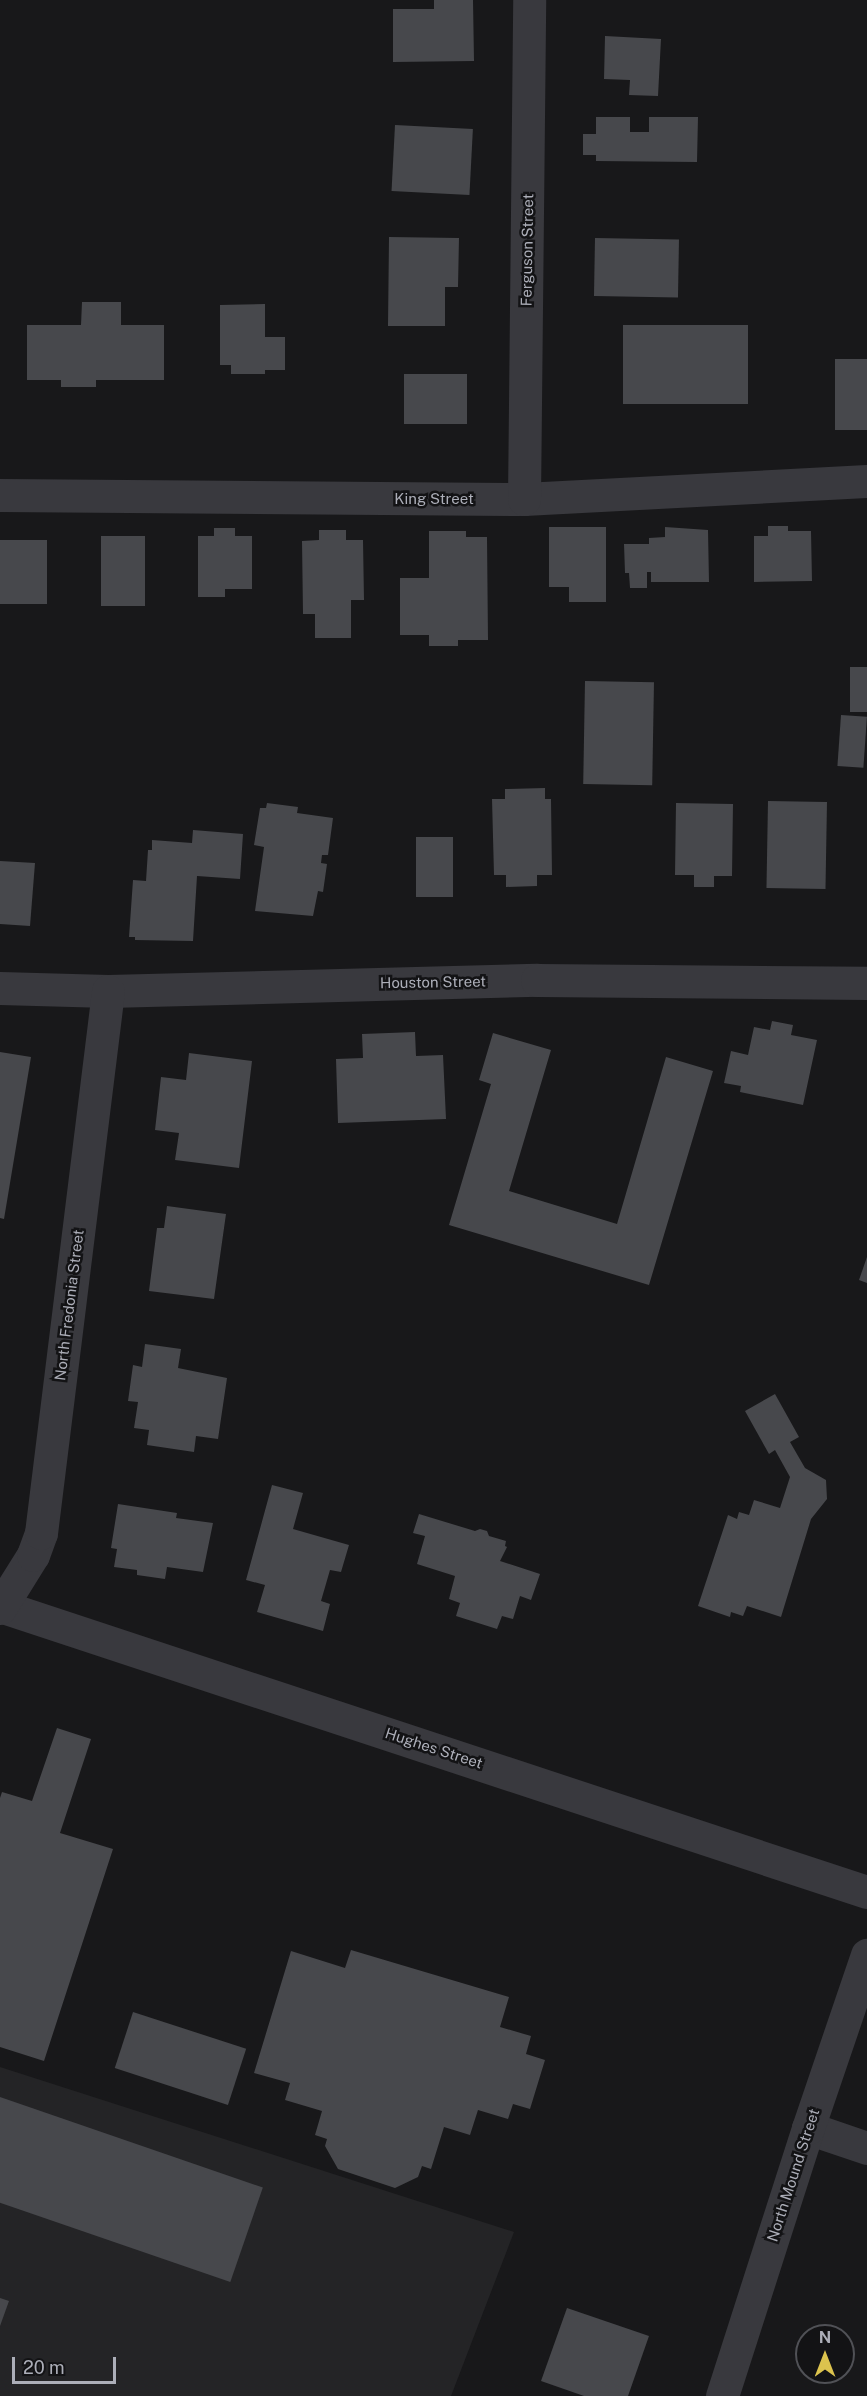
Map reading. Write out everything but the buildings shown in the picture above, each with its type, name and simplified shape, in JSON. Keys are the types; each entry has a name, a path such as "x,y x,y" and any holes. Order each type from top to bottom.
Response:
{"street":[{"name":"Ferguson Street","path":"524,500 529,0"},
{"name":"King Street","path":"0,495 524,500 867,481"},
{"name":"Houston Street","path":"0,988 108,991 467,981 867,983"},
{"name":"North Fredonia Street","path":"0,1607 33,1555 41,1533 108,991"},
{"name":"Hughes Street","path":"0,1607 867,1892"},
{"name":"North Mound Street","path":"722,2396 808,2128 867,1954"},
{"path":"808,2128 867,2148"}],"shaded area":[{"path":"0,2067 514,2232 451,2396 0,2396"}]}
